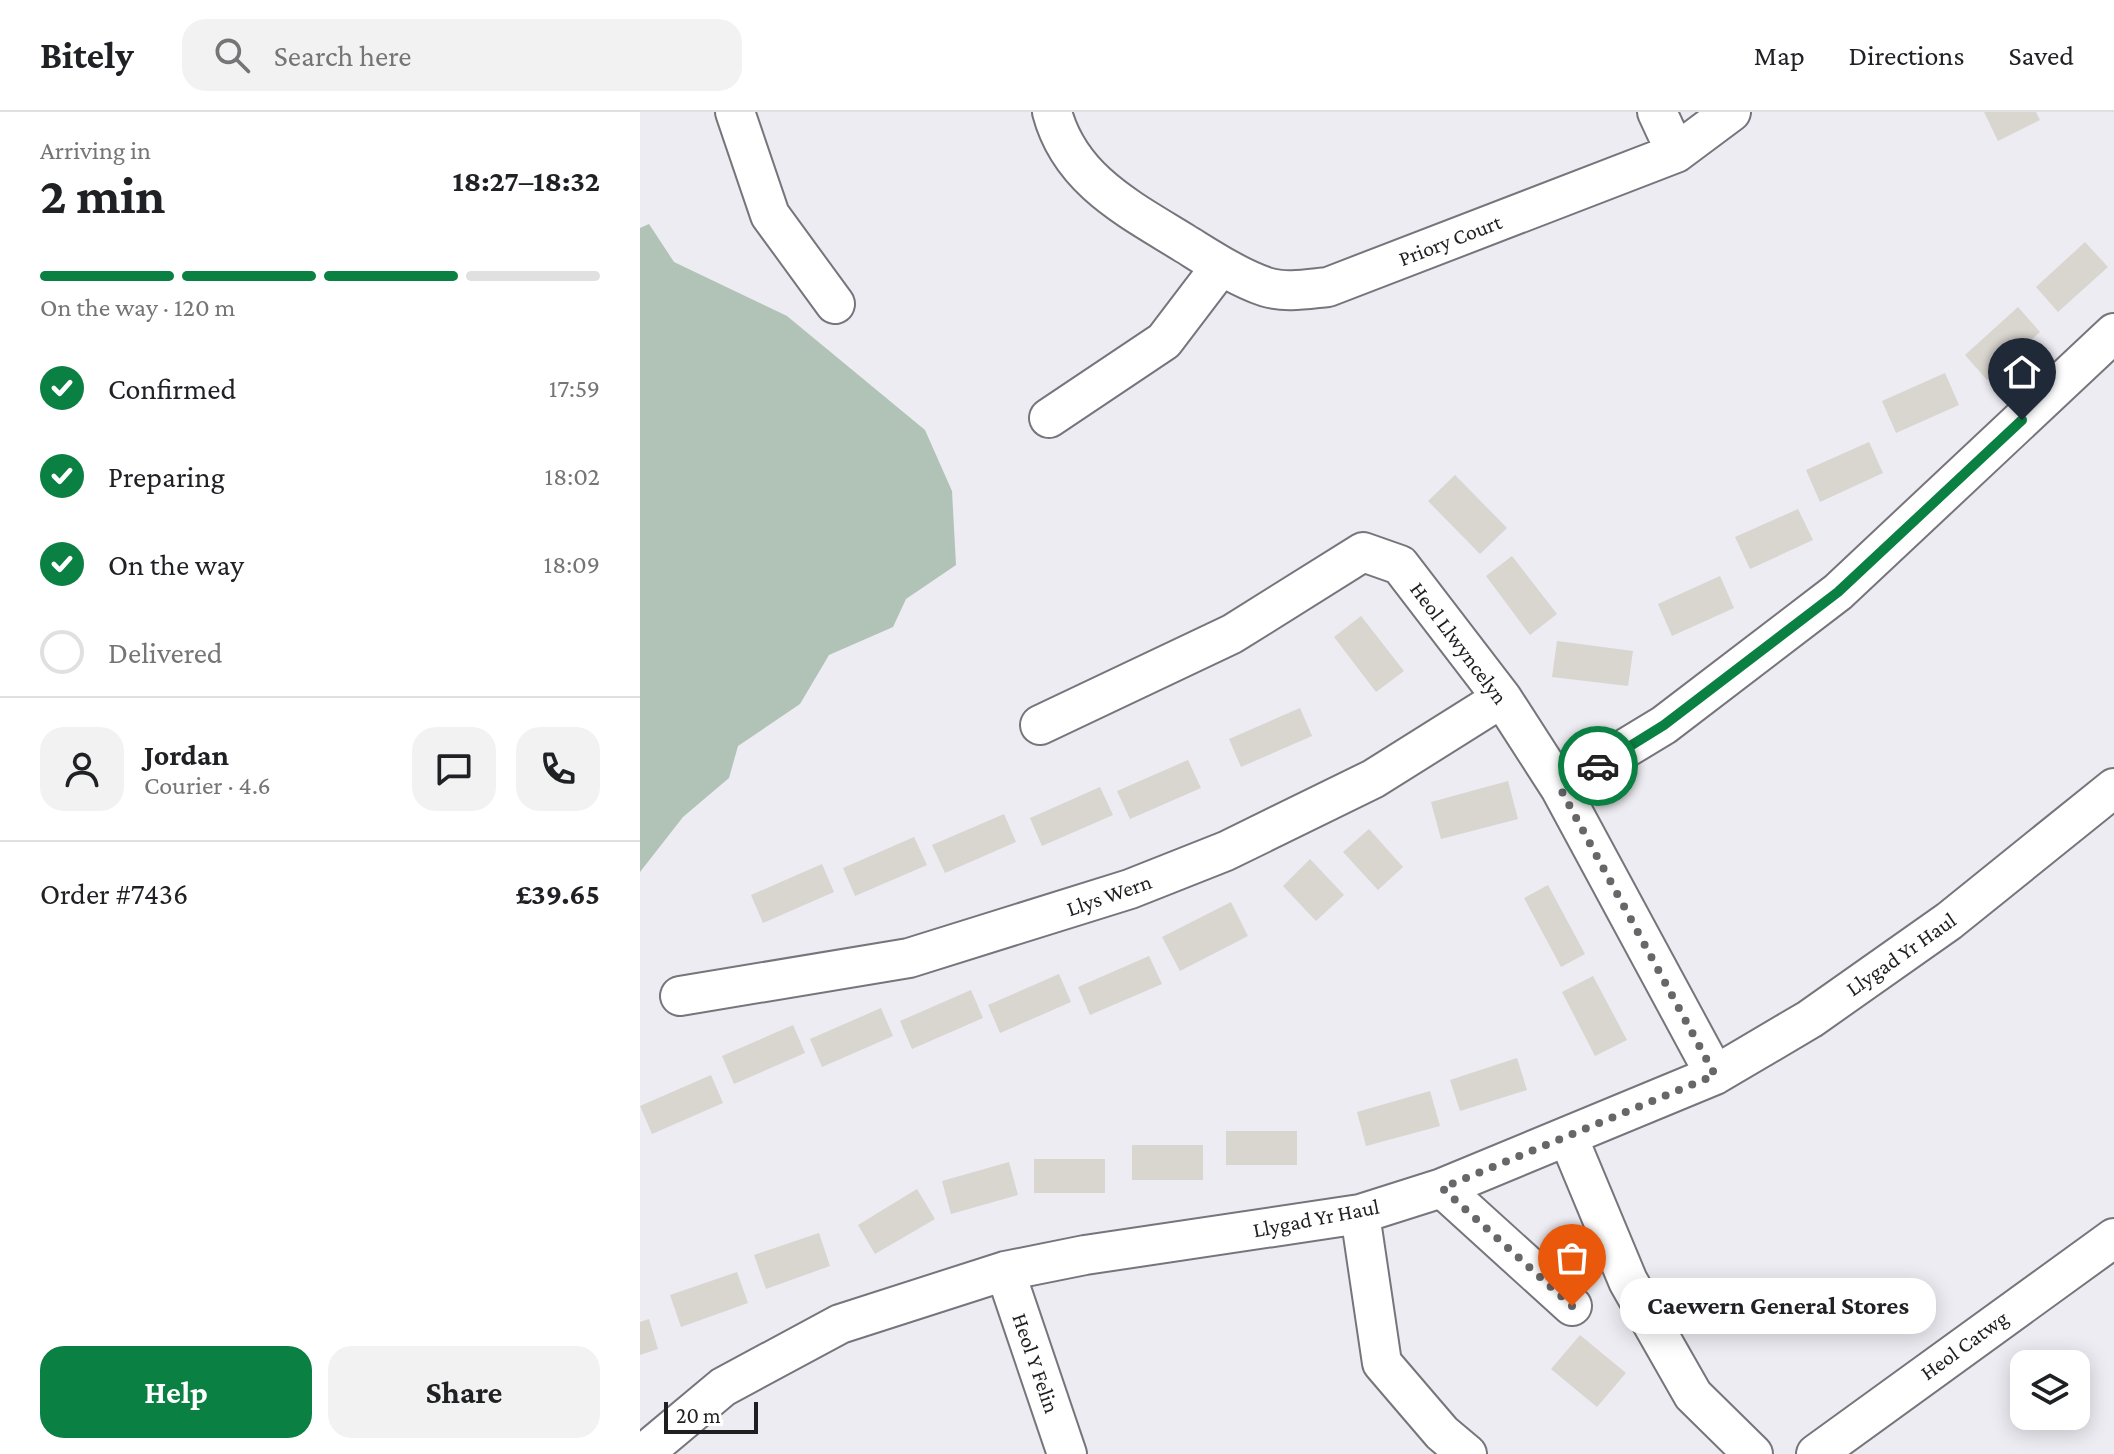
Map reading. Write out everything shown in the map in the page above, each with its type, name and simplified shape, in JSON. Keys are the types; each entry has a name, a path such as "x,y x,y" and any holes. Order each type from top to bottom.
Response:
{"street":[{"name":"Priory Court","path":"1052,112 1066,148 1099,187 1221,266 1287,291 1328,287 1676,153 1731,112"},
{"path":"1657,112 1676,153"},
{"path":"738,121 770,215 835,304"},
{"path":"1049,418 1164,341 1221,266"},
{"path":"1560,788 1664,725 1838,592 2114,333"},
{"name":"Heol Llwyncelyn","path":"1040,725 1232,634 1363,552 1400,565 1502,698 1560,788 1715,1075"},
{"name":"Llys Wern","path":"680,996 909,958 1130,889 1226,851 1373,779 1502,698"},
{"name":"Llygad Yr Haul","path":"643,1454 723,1387 840,1324 1005,1271 1085,1255 1360,1214 1442,1188 1715,1075 1810,1019 1949,921 2114,788"},
{"path":"1568,1137 1628,1281 1693,1395 1753,1454"},
{"path":"1442,1188 1572,1306"},
{"path":"1360,1214 1382,1363 1442,1433 1467,1454"},
{"name":"Heol Catwg","path":"1816,1454 2114,1238"},
{"name":"Heol Y Felin","path":"1005,1271 1067,1454"}],"green space":[{"path":"649,224 674,262 787,316 925,430 952,491 956,565 906,599 893,627 829,655 800,704 738,746 729,778 683,817 640,872 640,228"}],"building":[{"path":"1984,112 2036,112 2040,120 1998,141"},
{"path":"2085,242 2108,267 2058,312 2036,287"},
{"path":"2018,307 2040,332 1987,380 1965,355"},
{"path":"1945,373 1959,405 1896,433 1882,401"},
{"path":"1869,442 1883,473 1820,502 1806,470"},
{"path":"1455,475 1507,528 1480,554 1428,501"},
{"path":"1798,509 1813,540 1750,569 1735,537"},
{"path":"1512,556 1557,614 1530,635 1486,576"},
{"path":"1720,576 1734,608 1672,636 1658,604"},
{"path":"1361,616 1404,671 1376,692 1334,637"},
{"path":"1557,641 1633,651 1628,686 1552,677"},
{"path":"1300,708 1312,736 1241,767 1229,739"},
{"path":"1188,760 1201,788 1130,819 1117,791"},
{"path":"1508,781 1518,819 1441,839 1431,802"},
{"path":"1100,787 1113,815 1042,846 1030,818"},
{"path":"1004,814 1016,842 945,873 932,845"},
{"path":"1369,829 1403,867 1378,890 1343,852"},
{"path":"914,837 927,865 855,896 843,868"},
{"path":"1310,859 1344,895 1316,921 1283,886"},
{"path":"822,864 834,892 763,923 751,895"},
{"path":"1548,885 1585,954 1561,967 1524,898"},
{"path":"1231,902 1248,936 1180,971 1162,937"},
{"path":"1149,956 1162,984 1090,1015 1078,987"},
{"path":"1059,974 1071,1002 1000,1033 988,1005"},
{"path":"1593,976 1627,1040 1595,1056 1562,992"},
{"path":"971,990 983,1018 912,1049 900,1021"},
{"path":"881,1008 893,1036 822,1067 810,1039"},
{"path":"793,1025 805,1053 734,1084 722,1056"},
{"path":"1517,1058 1527,1090 1460,1111 1450,1080"},
{"path":"711,1075 723,1103 652,1134 640,1106"},
{"path":"1430,1091 1440,1126 1366,1146 1357,1112"},
{"path":"1226,1131 1297,1131 1297,1165 1226,1165"},
{"path":"1132,1145 1203,1145 1203,1180 1132,1180"},
{"path":"1034,1159 1105,1159 1105,1193 1034,1193"},
{"path":"1009,1162 1018,1195 951,1214 942,1181"},
{"path":"917,1189 935,1219 875,1254 858,1225"},
{"path":"819,1233 830,1266 766,1289 754,1255"},
{"path":"737,1272 748,1303 681,1327 670,1295"},
{"path":"649,1319 658,1349 640,1355 640,1322"},
{"path":"1580,1335 1626,1373 1597,1407 1551,1369"}],"way so far":[{"path":"1572,1306 1442,1188 1715,1075 1560,788 1598,766"}],"place":[{"name":"Caewern General Stores","path":"1572,1306"}],"route":[{"path":"1598,766 1664,725 1838,592 2022,420"}]}
